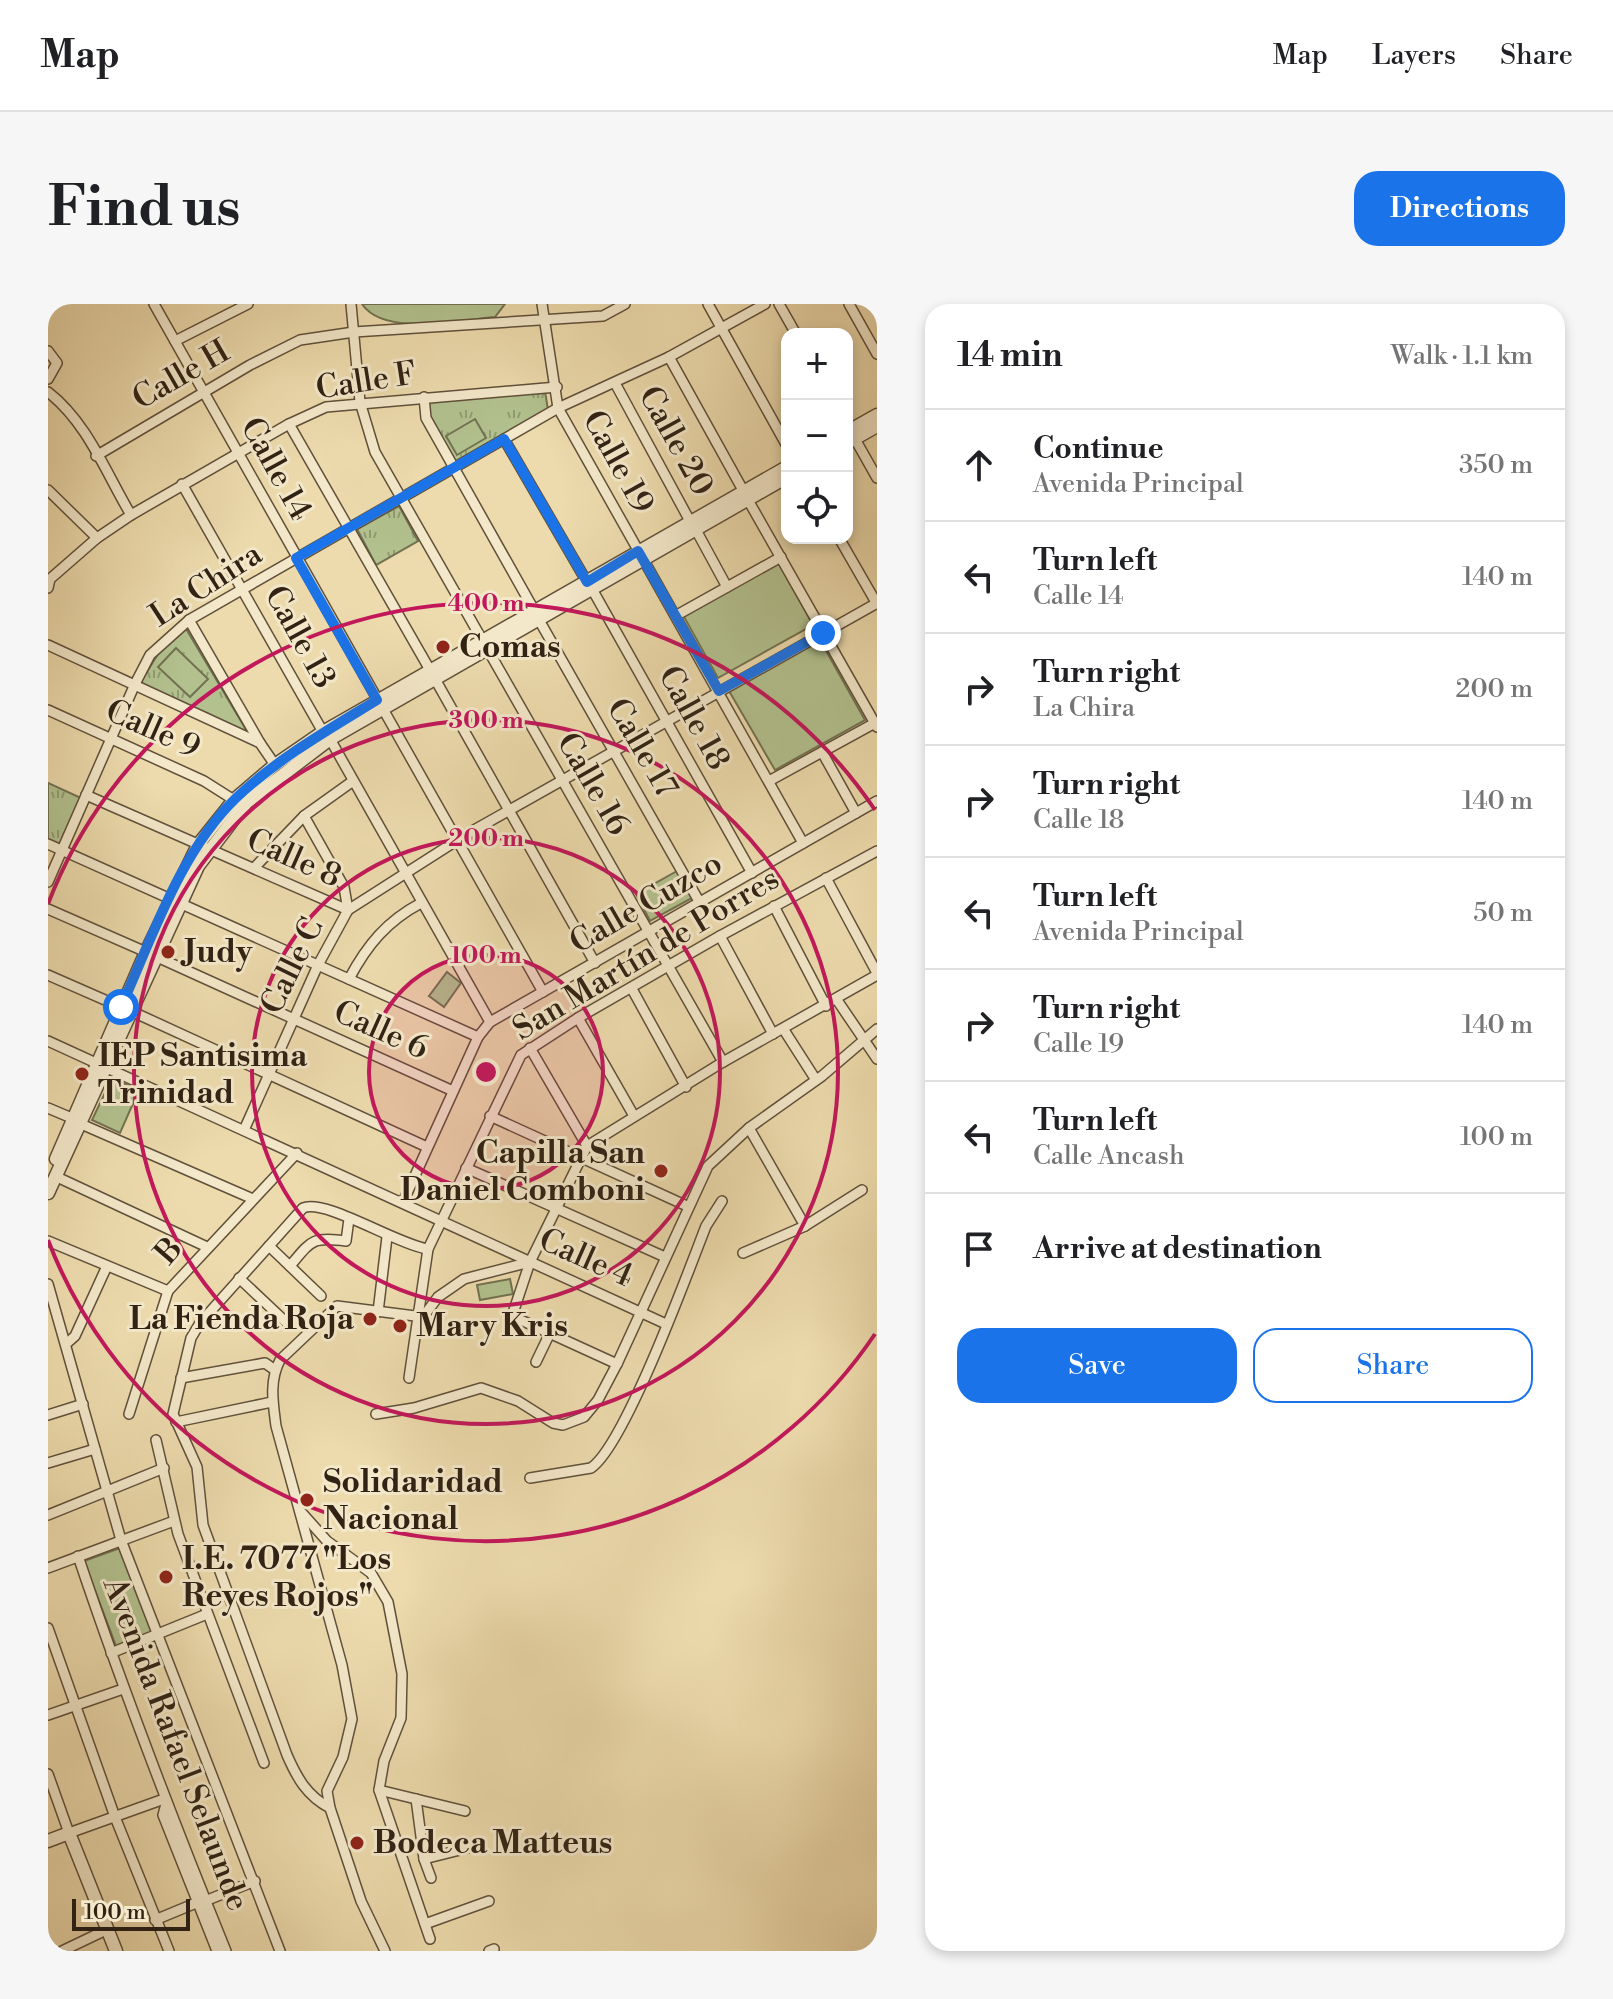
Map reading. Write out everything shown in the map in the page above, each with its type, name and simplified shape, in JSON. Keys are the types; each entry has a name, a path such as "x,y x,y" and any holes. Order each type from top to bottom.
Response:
{"street":[{"name":"Calle 14","path":"154,304 543,992"},
{"path":"175,341 248,304"},
{"name":"Calle 16","path":"351,304 360,402 375,452 723,1062"},
{"name":"Calle 19","path":"542,304 558,408 803,843"},
{"name":"Calle H","path":"96,456 203,392 300,340 354,332 603,316 625,304"},
{"path":"708,304 781,435"},
{"name":"La Chira","path":"48,882 150,655 189,620 558,408 669,357 765,304"},
{"path":"779,304 793,328"},
{"path":"849,304 877,354"},
{"path":"48,351 57,363 48,379"},
{"path":"669,357 876,725 769,781"},
{"name":"Calle 20","path":"615,383 727,587"},
{"name":"Calle F","path":"49,582 97,538 131,515 289,424 326,407 557,387"},
{"path":"48,392 68,407 131,515"},
{"name":"Calle 17","path":"424,397 426,418 700,903"},
{"path":"853,431 877,415"},
{"path":"289,424 595,963"},
{"path":"853,433 877,426"},
{"name":"Calle 18","path":"504,439 752,873"},
{"path":"853,440 877,478"},
{"path":"746,496 781,471"},
{"path":"48,1193 52,1177 177,899 204,847 234,800 275,765 641,555 781,480"},
{"name":"Calle 13","path":"182,484 490,1022"},
{"path":"49,492 97,538"},
{"path":"843,544 877,603"},
{"path":"677,615 781,557"},
{"name":"Calle C","path":"244,1130 318,965 348,910 403,872 456,841 877,603"},
{"path":"189,620 275,765"},
{"path":"48,645 260,743"},
{"name":"Calle 9","path":"48,710 204,781 234,800"},
{"path":"204,847 246,803 326,736"},
{"path":"822,752 856,813"},
{"path":"254,868 304,816 353,781"},
{"name":"Calle 8","path":"86,795 348,910"},
{"name":"Calle Cuzco","path":"403,1202 478,1037 490,1022 877,801"},
{"path":"304,816 344,887 348,910"},
{"path":"48,844 177,899 478,1037"},
{"name":"San Martín de Porres","path":"409,1378 421,1317 428,1249 514,1064 530,1048 578,1018 877,851"},
{"path":"617,1364 512,1316 530,1262 587,1146 723,1062 837,1000 877,974 826,878"},
{"path":"349,979 371,941 390,923 421,903"},
{"path":"774,906 826,1006"},
{"name":"Calle 6","path":"48,909 453,1091"},
{"path":"720,936 773,1034"},
{"path":"48,975 427,1147"},
{"path":"632,989 686,1087"},
{"path":"837,1000 862,1042 877,1059"},
{"path":"578,1018 634,1116"},
{"path":"376,1414 414,1408 481,1388 518,1401 553,1423 563,1425 584,1417 592,1409 617,1364 708,1166 749,1128 816,1080 877,1029"},
{"path":"784,1030 816,1080"},
{"name":"Calle 4","path":"48,1041 666,1324"},
{"path":"530,1048 587,1146"},
{"path":"48,1108 253,1199"},
{"path":"490,1116 687,1206"},
{"path":"749,1128 805,1226"},
{"name":"B","path":"129,1414 168,1291 297,1153"},
{"path":"466,1168 665,1257"},
{"path":"52,1177 207,1247"},
{"path":"743,1253 805,1226 862,1190"},
{"path":"530,1478 591,1468 600,1460 630,1408 706,1226 722,1201"},
{"path":"330,1808 312,1796 293,1770 199,1510 197,1467 172,1406 191,1338 200,1323 310,1205 387,1237 428,1249"},
{"path":"290,1266 311,1241 346,1241 349,1219"},
{"path":"378,1312 387,1237"},
{"path":"48,1241 168,1291"},
{"path":"269,1246 321,1296"},
{"path":"385,1951 361,1901 330,1808 327,1791 343,1757 352,1719 342,1665 272,1402 275,1370 280,1360 331,1308 343,1306 421,1317 450,1287 464,1279 530,1262"},
{"path":"66,1344 75,1336 107,1266"},
{"path":"239,1278 289,1325"},
{"path":"48,1284 52,1313 66,1344 121,1540 280,1951"},
{"path":"536,1362 549,1335"},
{"path":"181,1378 265,1363 275,1370"},
{"path":"176,1422 272,1402"},
{"path":"48,1415 83,1404"},
{"path":"156,1440 174,1521 264,1763"},
{"path":"48,1463 95,1449"},
{"path":"48,1515 164,1468"},
{"path":"298,1507 327,1541 371,1573 388,1602 402,1674 401,1718 384,1761 379,1790 430,1939"},
{"path":"48,1568 174,1521"},
{"name":"Avenida Rafael Selaunde","path":"78,1556 200,1902 226,1951"},
{"path":"111,1653 159,1633 229,1594"},
{"path":"48,1628 115,1817 169,1951"},
{"path":"48,1715 123,1689"},
{"path":"48,1774 116,1951"},
{"path":"379,1790 465,1811"},
{"path":"416,1799 424,1858 431,1878"},
{"path":"48,1841 165,1802"},
{"path":"402,1859 424,1858 472,1847"},
{"path":"155,1920 255,1881"},
{"path":"425,1924 489,1901"},
{"path":"200,1902 217,1951"},
{"path":"62,1951 106,1930"}],"green space":[{"path":"362,304 505,304 495,317 424,324 387,320 373,314"},
{"path":"545,391 548,410 456,463 428,413 429,401"},
{"path":"475,419 486,438 457,455 446,436"},
{"path":"399,506 418,541 376,565 357,529"},
{"path":"778,562 813,625 718,678 683,615"},
{"path":"185,627 248,733 140,683 163,646"},
{"path":"820,640 865,720 775,770 729,691"},
{"path":"176,648 208,679 190,697 158,667"},
{"path":"48,783 81,798 59,848 48,841"},
{"path":"677,871 692,898 650,921 636,894"},
{"path":"447,972 461,983 444,1007 429,996"},
{"path":"112,1078 139,1090 120,1133 92,1120"},
{"path":"510,1279 513,1294 480,1300 477,1285"},
{"path":"120,1548 153,1632 116,1646 84,1561"}],"place":[{"name":"Comas","path":"443,647"},
{"name":"Judy","path":"168,952"},
{"name":"IEP Santisima Trinidad","path":"82,1074"},
{"name":"Capilla San Daniel Comboni","path":"661,1171"},
{"name":"La Fienda Roja","path":"370,1319"},
{"name":"Mary Kris","path":"400,1326"},
{"name":"Solidaridad Nacional","path":"307,1500"},
{"name":"I.E. 7077 \"Los Reyes Rojos\"","path":"166,1577"},
{"name":"Bodeca Matteus","path":"357,1843"}],"route":[{"path":"121,1007 198,845 234,800 275,765 377,700 296,558 504,439 587,582 638,551 719,691 823,633"}]}
